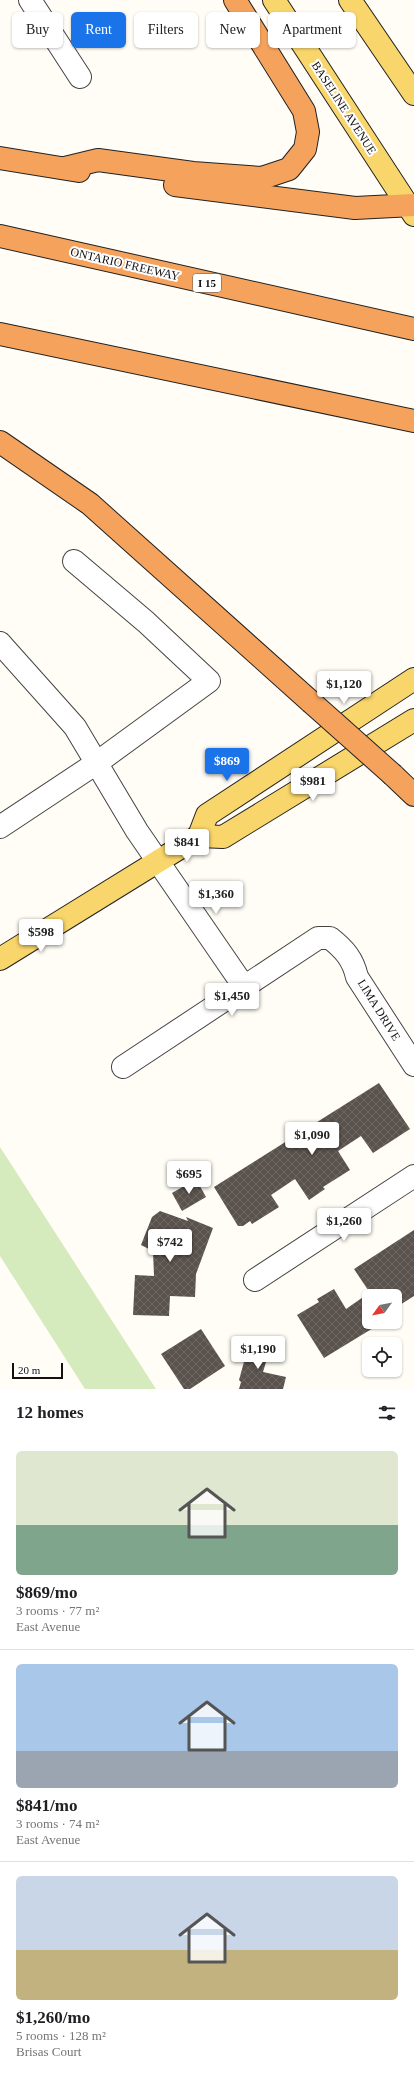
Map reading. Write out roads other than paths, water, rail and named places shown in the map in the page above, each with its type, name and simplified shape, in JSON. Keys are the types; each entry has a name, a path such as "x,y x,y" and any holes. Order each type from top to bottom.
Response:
{"highway":[{"path":"65,168 98,160 193,173 262,178 289,169 305,150 308,132 304,111 235,0"},
{"path":"0,158 65,168 97,175 355,208 412,209"},
{"name":"ONTARIO FREEWAY","path":"0,236 414,329"},
{"path":"0,334 414,421"},
{"path":"0,442 90,504 414,795"}],"main road":[{"name":"BASELINE AVENUE","path":"274,0 412,209"},
{"path":"350,0 414,94"},
{"path":"199,836 207,816 414,680"},
{"path":"0,959 199,836 223,837 414,720"}],"street":[{"path":"30,0 80,77"},
{"path":"0,827 98,762 209,681 146,622 74,561"},
{"path":"0,643 75,727 98,762 110,787 245,988 123,1067"},
{"name":"LIMA DRIVE","path":"245,988 308,943 318,938 330,938 349,956 358,977 414,1065"},
{"path":"255,1280 414,1176"}]}
